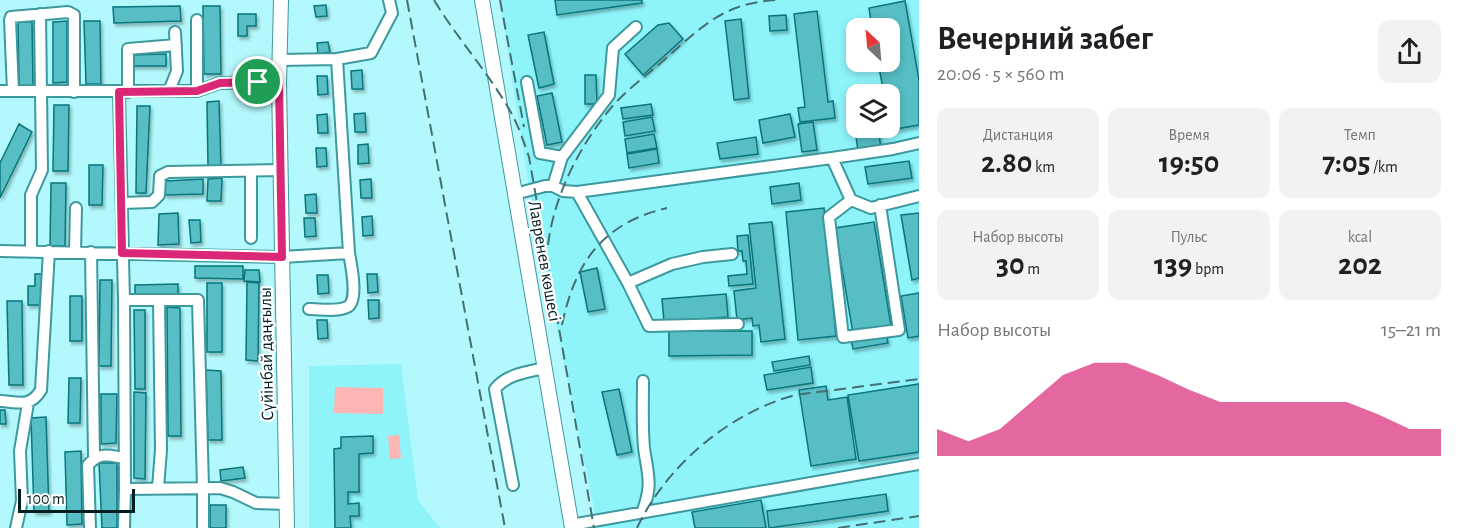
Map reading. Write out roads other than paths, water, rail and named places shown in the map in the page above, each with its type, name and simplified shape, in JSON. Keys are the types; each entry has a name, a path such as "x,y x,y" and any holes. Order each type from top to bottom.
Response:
{"main road":[{"name":"Сүйінбай даңғылы","path":"281,0 279,82 287,528"},
{"name":"Лавренев көшесі","path":"482,0 571,527"}],"street":[{"path":"279,60 337,59 371,52 392,13 389,0"},
{"path":"13,91 10,20 15,15 68,12 74,15 74,92"},
{"path":"30,251 31,195 42,170 40,14"},
{"path":"197,20 197,91"},
{"path":"553,186 562,157 609,95 613,48 636,27"},
{"path":"169,91 177,71 175,32"},
{"path":"124,528 122,203 124,92 128,49 176,45"},
{"path":"309,309 344,309 353,301 337,59"},
{"path":"0,91 197,91 220,83 279,82"},
{"path":"527,82 540,153 562,157"},
{"path":"515,194 545,186 577,192 832,158 919,143"},
{"path":"832,158 851,200 871,208 919,196"},
{"path":"122,203 152,202 158,199 160,176 163,173 281,170"},
{"path":"251,171 251,238"},
{"path":"577,192 628,283 649,326 738,324"},
{"path":"851,200 829,217 843,337 899,330 880,206"},
{"path":"75,252 76,208"},
{"path":"0,251 282,257 349,252"},
{"path":"0,401 28,403 36,399 41,390 49,251"},
{"path":"91,252 94,458"},
{"path":"628,283 672,264 703,257 732,254"},
{"path":"124,300 198,300 204,488 203,528"},
{"path":"158,488 161,450 159,300"},
{"path":"513,485 495,389 500,382 512,376 544,368"},
{"path":"642,513 649,495 650,479 644,447 643,381"},
{"path":"16,528 21,501 20,451 28,403"},
{"path":"90,528 88,465 94,458 102,455 125,458"},
{"path":"571,527 919,464"},
{"path":"125,489 220,488 256,503 287,504"}],"railway":[{"path":"407,0 505,528"},
{"path":"434,0 509,109 529,157 594,528"},
{"path":"500,0 524,127"},
{"path":"548,245 562,190 578,156 616,102 715,18 742,6 777,0"},
{"path":"562,325 575,282 595,248 625,224 667,208"},
{"path":"637,528 649,505 682,463 702,445 747,415 770,403 795,395 919,379"},
{"path":"838,528 919,516"}]}
